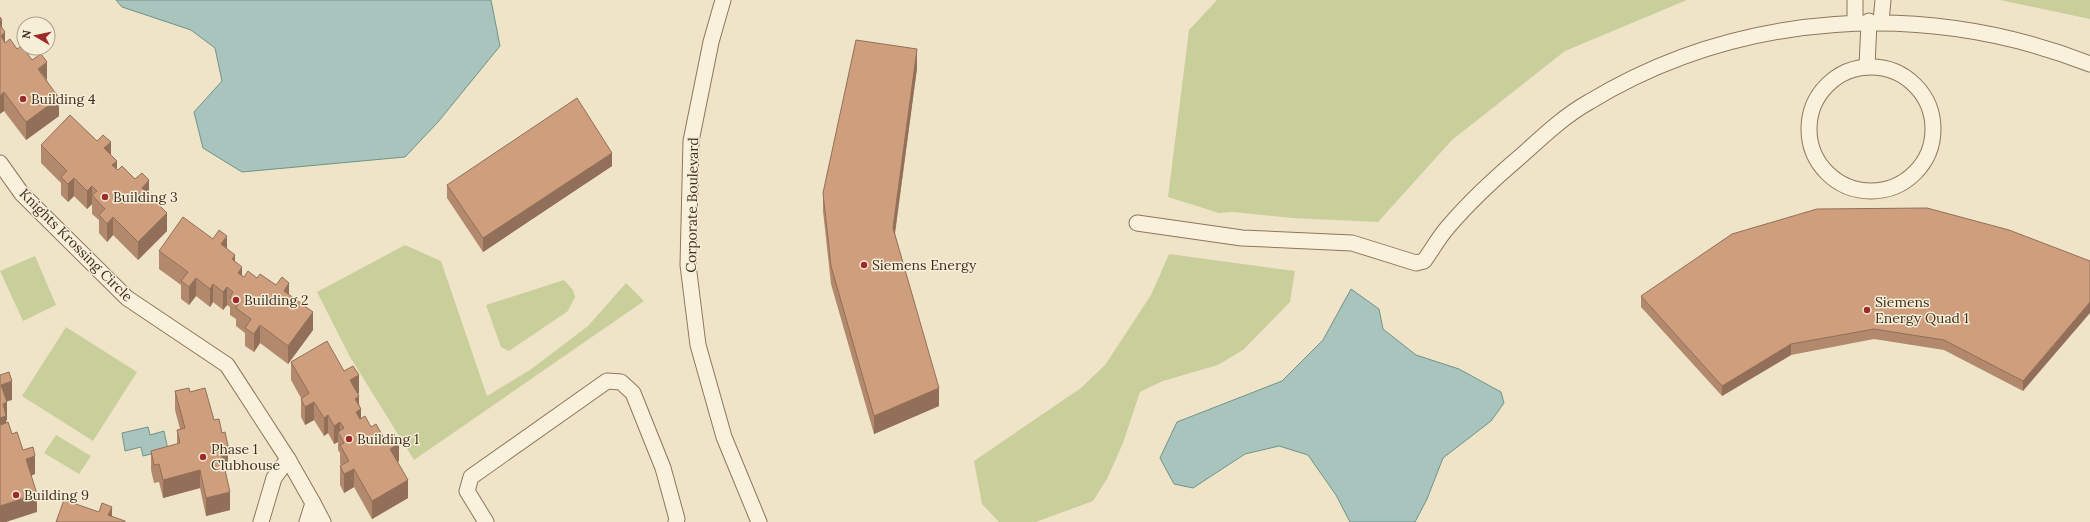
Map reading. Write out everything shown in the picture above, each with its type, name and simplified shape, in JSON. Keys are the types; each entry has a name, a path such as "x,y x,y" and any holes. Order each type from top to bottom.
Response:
{"street":[{"name":"Corporate Boulevard","path":"723,0 711,42 691,141 688,265 698,345 724,437 759,522"},
{"path":"1855,0 1869,21"},
{"path":"1867,67 1869,21 1883,0"},
{"path":"1137,223 1242,238 1352,243 1416,263 1424,261 1447,228 1484,188 1546,133 1588,102 1661,65 1737,38 1807,25 1869,21 1960,27 2026,42 2060,52 2090,64"},
{"path":"1867,67 1889,70 1901,75 1914,84 1923,97 1929,110 1932,125 1931,143 1925,158 1915,172 1904,181 1889,188 1874,191 1855,189 1839,182 1826,173 1814,152 1809,131 1810,118 1814,103 1822,90 1834,79 1853,70 1867,67"},
{"name":"Knights Krossing Circle","path":"0,163 22,194 126,298 227,365 288,459 322,522"},
{"path":"486,522 467,491 471,477 607,381 622,382 633,393 663,468 677,518 676,522"},
{"path":"261,522 274,478 288,459"},
{"path":"307,522 313,503"}],"green space":[{"path":"1217,0 1687,0 1565,51 1452,140 1378,222 1292,218 1233,212 1219,213 1168,197 1189,30"},
{"path":"2000,0 2090,0 2090,19"},
{"path":"405,245 441,261 487,396 530,370 588,326 626,283 644,301 414,460 350,357 317,292"},
{"path":"1169,254 1295,271 1290,302 1243,350 1218,365 1163,381 1140,392 1123,443 1107,479 1093,501 1036,522 999,522 982,504 974,461 1081,388 1105,365 1151,295"},
{"path":"35,256 56,305 23,321 0,271"},
{"path":"564,280 573,290 575,297 568,311 509,351 501,347 486,305"},
{"path":"66,327 137,372 93,441 22,396"},
{"path":"56,435 91,456 79,474 44,453"}],"water":[{"path":"116,0 491,0 500,46 438,122 405,157 242,172 203,148 194,112 222,81 215,48 191,30 122,7"},
{"path":"1351,289 1379,309 1383,329 1416,355 1459,369 1501,392 1504,403 1491,421 1443,458 1427,499 1415,522 1350,522 1336,495 1308,455 1279,446 1245,454 1193,488 1174,484 1160,458 1177,422 1282,381 1323,340"},
{"path":"148,427 150,435 164,431 168,450 143,456 141,447 125,451 122,433"}],"building":[{"name":"Building 4","path":"0,25 5,32 1,36 5,43 10,39 16,48 16,56 29,56 32,60 38,56 42,56 47,62 38,69 59,98 26,122 4,92 0,96"},
{"name":"Siemens Energy","path":"856,40 917,49 893,228 939,388 874,416 831,266 823,193"},
{"path":"577,98 612,153 483,238 447,185"},
{"name":"Building 3","path":"70,115 97,141 103,135 111,142 104,148 117,161 112,165 118,170 122,166 135,179 142,173 149,180 142,188 167,213 138,242 113,217 107,224 99,215 105,209 92,195 97,191 92,186 87,191 74,178 68,184 61,177 67,171 41,145"},
{"name":"Siemens Energy Quad 1","path":"1927,208 2009,230 2090,261 2090,302 2023,381 1944,340 1874,329 1791,344 1722,386 1641,296 1732,234 1817,209"},
{"name":"Building 2","path":"183,217 213,239 219,230 227,236 221,244 235,255 232,259 242,267 238,273 244,277 248,271 257,278 260,274 276,285 282,277 289,283 284,291 313,312 288,346 260,325 254,334 245,328 251,319 236,308 239,303 230,297 233,292 227,287 223,292 213,284 210,289 196,278 189,287 181,281 188,272 159,251"},
{"name":"Building 1","path":"327,341 344,371 353,366 359,375 350,380 359,396 355,399 361,409 356,412 360,419 365,416 371,427 376,424 385,440 394,434 399,443 390,449 408,480 372,501 354,469 344,474 340,466 349,461 340,445 344,443 338,432 344,428 340,422 334,426 328,415 324,418 314,402 305,407 301,399 309,393 291,362"},
{"path":"9,372 12,381 1,385 7,402 3,404 6,416 0,418 0,375"},
{"name":"Phase 1 Clubhouse","path":"189,388 190,392 205,388 214,420 219,419 222,433 225,432 228,446 220,448 230,492 206,498 200,470 163,480 159,464 154,465 151,451 180,443 177,430 185,428 175,391"},
{"name":"Building 9","path":"0,420 1,425 8,422 12,434 17,432 23,450 33,447 35,456 26,459 37,494 0,506"},
{"path":"64,500 99,512 102,503 112,507 108,515 125,522 56,522"}],"place":[{"name":"Building 4","path":"23,99"},
{"name":"Building 3","path":"105,197"},
{"name":"Siemens Energy","path":"864,265"},
{"name":"Building 2","path":"236,300"},
{"name":"Siemens Energy Quad 1","path":"1867,310"},
{"name":"Building 1","path":"349,439"},
{"name":"Phase 1 Clubhouse","path":"203,457"},
{"name":"Building 9","path":"16,495"}]}
